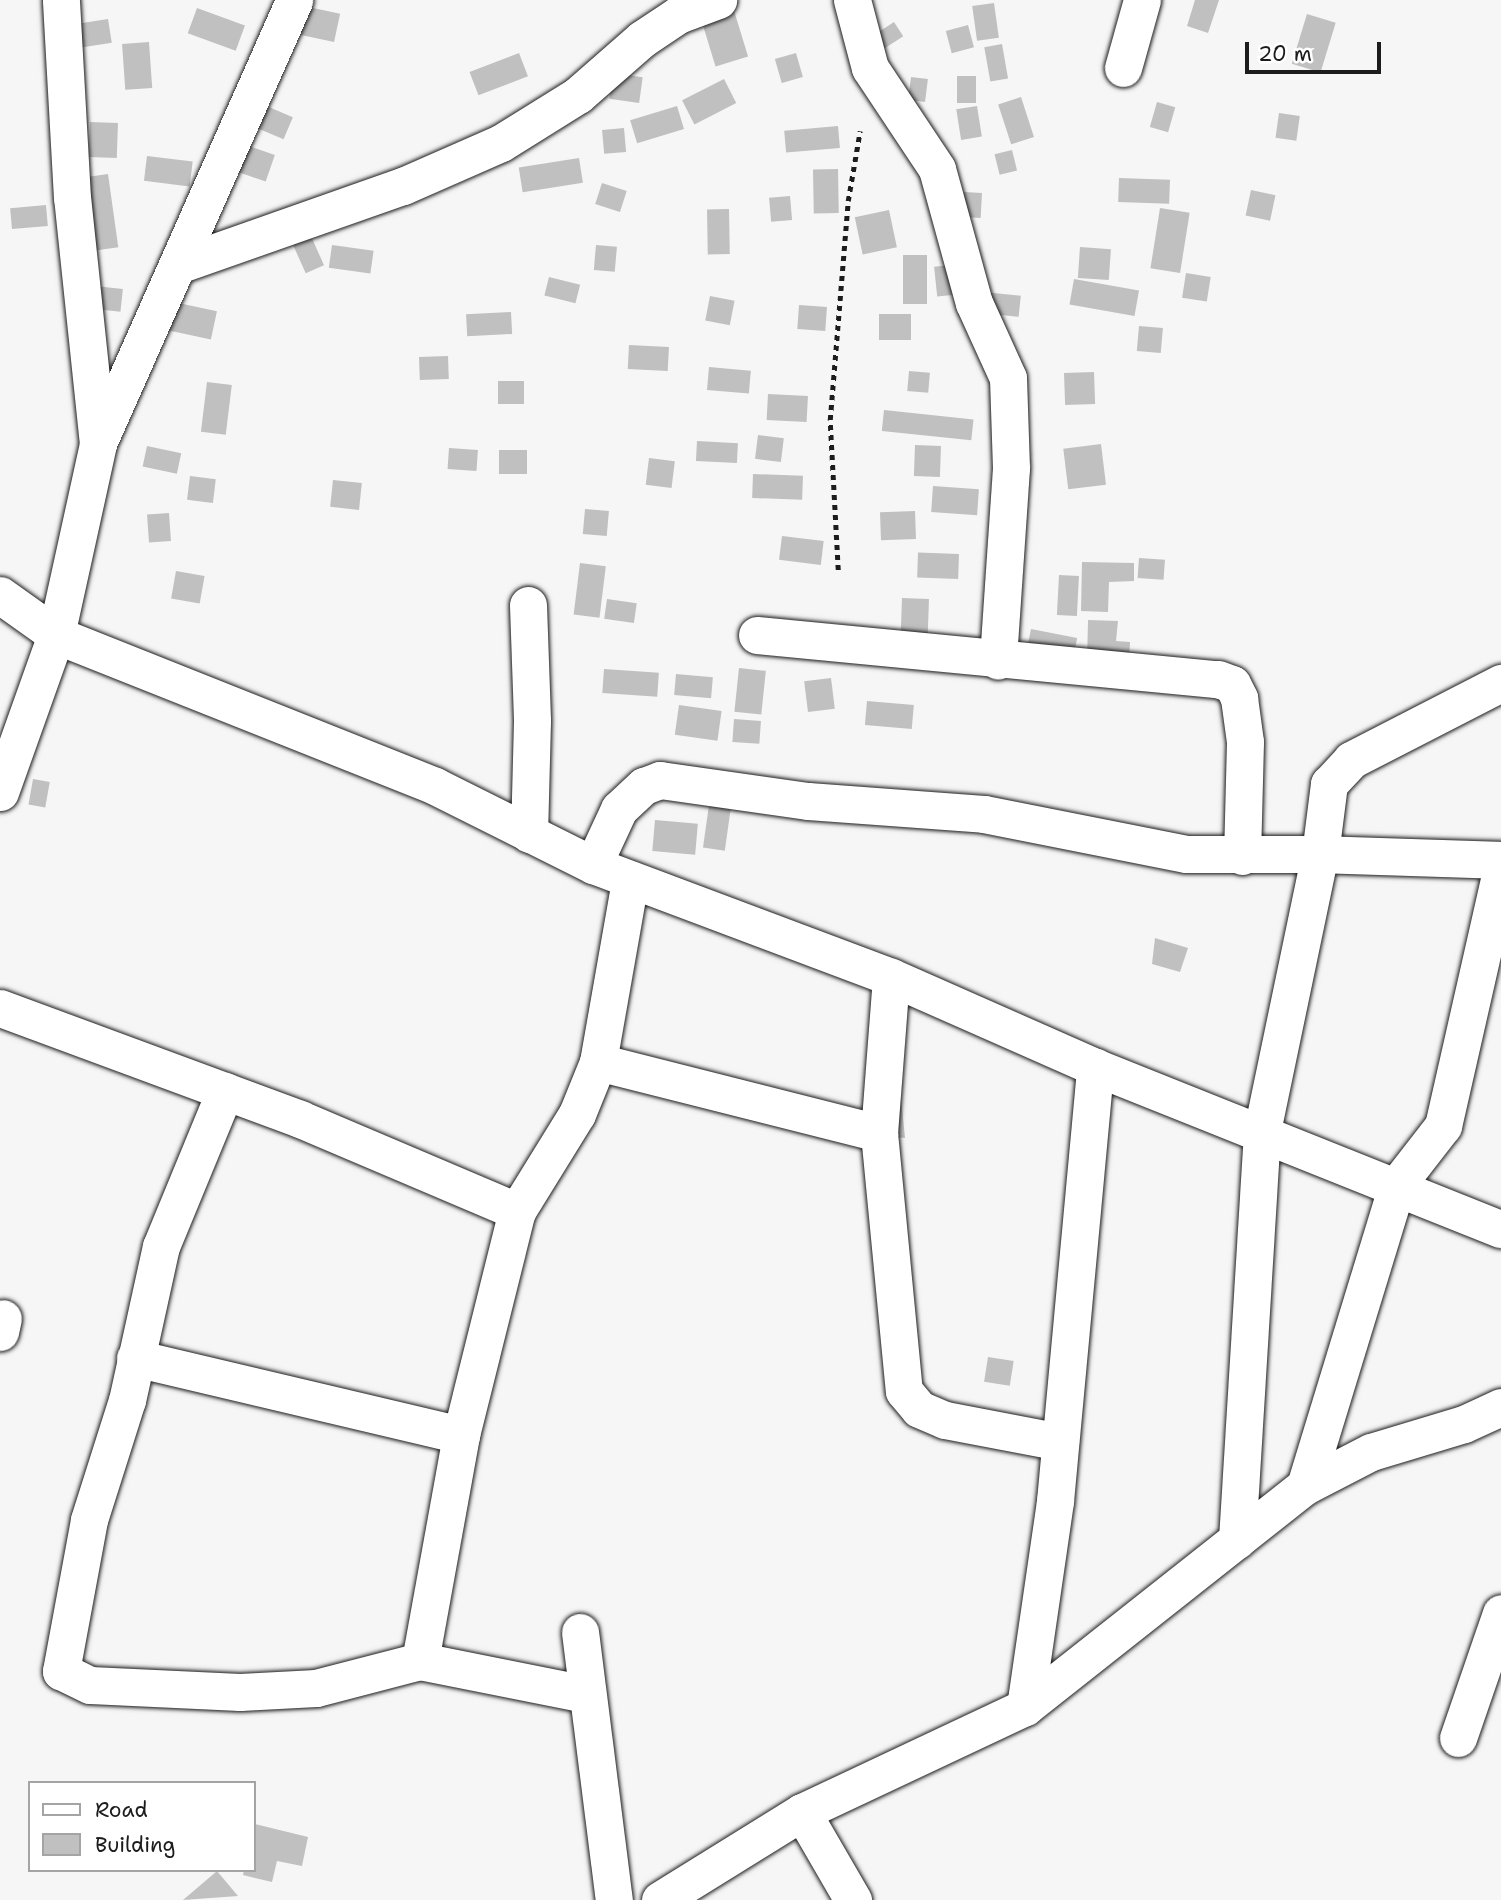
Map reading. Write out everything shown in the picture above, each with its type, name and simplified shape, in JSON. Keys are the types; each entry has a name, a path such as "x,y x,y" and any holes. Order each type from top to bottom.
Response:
{"street":[{"path":"61,0 79,279 98,444"},
{"path":"0,792 56,635 98,444 181,264 294,0"},
{"path":"181,264 403,186 501,143 578,95 642,39 678,15 718,0"},
{"path":"852,0 870,68 937,169 974,303 1008,378 1011,467 998,661"},
{"path":"1123,68 1142,0"},
{"path":"0,595 56,635 435,786 593,865 891,977 1095,1067 1262,1131 1501,1229"},
{"path":"528,605 532,721 529,834"},
{"path":"757,635 998,661 1218,678 1232,684 1240,698 1245,742 1242,856"},
{"path":"1237,1539 1262,1131 1320,854 1329,784 1351,760 1501,683"},
{"path":"593,865 619,809 643,786 660,780 808,802 984,814 1186,854 1320,854 1501,860"},
{"path":"1306,1486 1397,1185 1443,1126 1501,870"},
{"path":"420,1661 461,1435 517,1211 577,1114 598,1062 630,880"},
{"path":"891,977 879,1133 904,1391 919,1409 944,1420 1060,1442"},
{"path":"0,1008 225,1091 517,1211"},
{"path":"598,1062 879,1133"},
{"path":"1025,1707 1060,1442 1095,1067"},
{"path":"225,1091 161,1246 127,1400 89,1520 60,1659 61,1671 90,1685 240,1692 316,1688 420,1661 585,1694"},
{"path":"135,1358 461,1435"},
{"path":"660,1900 802,1812 1025,1707 1306,1486 1371,1452 1464,1424 1501,1407"},
{"path":"1458,1738 1501,1613"},
{"path":"580,1632 585,1694 614,1900"},
{"path":"802,1812 853,1900"}],"path":[{"path":"838,570 830,419 848,201 870,68"}],"building":[{"path":"1195,0 1219,0 1208,33 1187,26"},
{"path":"994,3 999,38 977,41 972,6"},
{"path":"732,4 748,57 716,67 699,14"},
{"path":"299,5 340,14 334,42 293,33"},
{"path":"197,8 245,25 236,51 188,33"},
{"path":"1307,14 1336,23 1320,72 1292,64"},
{"path":"108,19 112,43 73,49 69,25"},
{"path":"894,22 903,36 884,49 875,35"},
{"path":"968,25 974,47 952,53 946,31"},
{"path":"149,42 152,88 125,90 122,44"},
{"path":"1002,44 1008,78 990,82 984,47"},
{"path":"519,53 528,76 478,95 470,72"},
{"path":"796,53 803,77 782,83 775,59"},
{"path":"613,73 643,77 639,103 609,99"},
{"path":"957,76 976,76 976,103 957,103"},
{"path":"911,77 928,79 925,102 908,100"},
{"path":"724,79 736,103 694,124 682,100"},
{"path":"1021,97 1034,137 1011,144 998,104"},
{"path":"257,102 293,117 284,139 248,124"},
{"path":"1157,102 1175,107 1168,132 1150,127"},
{"path":"677,106 684,129 637,143 630,120"},
{"path":"977,106 982,137 961,140 956,109"},
{"path":"1279,113 1300,116 1296,141 1276,138"},
{"path":"90,122 118,123 117,158 89,157"},
{"path":"838,126 840,148 786,153 784,131"},
{"path":"624,128 626,152 604,154 602,130"},
{"path":"237,142 275,155 266,181 228,168"},
{"path":"1012,150 1017,170 1000,175 995,154"},
{"path":"147,156 193,162 190,186 144,181"},
{"path":"579,158 583,183 523,192 519,168"},
{"path":"813,169 838,169 839,213 814,213"},
{"path":"108,174 118,247 94,251 83,177"},
{"path":"1119,178 1170,180 1169,204 1118,202"},
{"path":"602,183 627,191 620,212 595,204"},
{"path":"1251,190 1275,195 1270,221 1246,215"},
{"path":"964,192 982,193 981,218 963,217"},
{"path":"790,196 792,220 771,222 769,198"},
{"path":"46,205 48,226 12,229 10,208"},
{"path":"1160,208 1190,213 1180,273 1150,268"},
{"path":"707,209 729,209 730,254 708,254"},
{"path":"889,210 897,247 863,254 855,217"},
{"path":"311,236 324,265 306,273 293,244"},
{"path":"332,245 374,251 370,274 329,268"},
{"path":"596,245 617,247 615,272 594,270"},
{"path":"1080,247 1111,249 1109,280 1078,278"},
{"path":"903,255 927,255 927,304 903,304"},
{"path":"951,265 954,295 937,297 934,267"},
{"path":"1186,273 1211,277 1207,302 1182,298"},
{"path":"549,277 580,285 575,303 544,295"},
{"path":"1074,279 1139,290 1134,316 1069,305"},
{"path":"95,286 123,289 120,312 93,309"},
{"path":"984,292 1021,296 1019,317 982,313"},
{"path":"710,296 735,301 730,325 705,321"},
{"path":"169,301 217,311 211,340 163,329"},
{"path":"799,305 827,307 825,331 797,329"},
{"path":"511,312 512,334 467,336 466,314"},
{"path":"879,314 911,314 911,340 879,340"},
{"path":"1139,326 1163,328 1161,353 1137,351"},
{"path":"629,345 669,347 668,371 628,369"},
{"path":"448,356 449,379 420,380 419,357"},
{"path":"709,367 751,371 749,394 707,390"},
{"path":"909,371 930,373 928,393 907,391"},
{"path":"1094,372 1095,404 1065,405 1064,373"},
{"path":"498,381 524,381 524,404 498,404"},
{"path":"207,382 232,385 226,435 201,432"},
{"path":"768,394 808,396 807,422 767,420"},
{"path":"884,410 974,419 971,440 882,431"},
{"path":"758,435 784,438 781,462 755,459"},
{"path":"697,441 738,443 737,463 696,461"},
{"path":"1101,444 1106,485 1068,489 1063,449"},
{"path":"915,445 941,446 940,477 914,476"},
{"path":"147,446 181,453 177,474 143,467"},
{"path":"449,448 478,450 476,471 448,469"},
{"path":"499,450 527,450 527,474 499,474"},
{"path":"649,458 675,461 672,488 646,485"},
{"path":"753,474 803,476 802,500 752,498"},
{"path":"190,476 216,479 213,503 187,500"},
{"path":"333,480 362,483 359,510 330,507"},
{"path":"933,486 979,489 977,515 931,512"},
{"path":"585,509 609,511 607,536 583,534"},
{"path":"915,511 916,539 881,540 880,512"},
{"path":"169,513 171,541 149,542 147,515"},
{"path":"782,536 824,541 821,565 779,560"},
{"path":"918,553 959,554 958,579 917,578"},
{"path":"1139,558 1165,560 1164,580 1138,578"},
{"path":"1082,562 1134,563 1134,581 1109,582 1108,612 1081,611"},
{"path":"580,563 606,566 599,618 574,615"},
{"path":"176,571 205,576 200,604 171,599"},
{"path":"1059,575 1079,576 1077,616 1057,615"},
{"path":"902,598 929,599 927,642 900,641"},
{"path":"607,599 637,603 634,623 604,619"},
{"path":"1088,620 1118,621 1116,641 1130,642 1129,665 1087,663"},
{"path":"1031,629 1077,638 1073,662 1026,653"},
{"path":"739,668 766,671 761,715 734,712"},
{"path":"604,669 659,673 657,697 602,693"},
{"path":"676,674 713,677 711,698 674,695"},
{"path":"831,678 835,709 808,712 804,681"},
{"path":"867,701 914,705 912,729 865,725"},
{"path":"679,705 722,711 717,741 675,735"},
{"path":"734,719 761,721 759,744 732,742"},
{"path":"33,779 50,782 45,808 28,805"},
{"path":"709,805 731,808 725,851 703,848"},
{"path":"655,820 698,824 695,855 652,851"},
{"path":"1155,938 1188,948 1180,972 1152,964"},
{"path":"901,1098 905,1138 882,1136 883,1100"},
{"path":"988,1357 1014,1361 1010,1386 984,1382"},
{"path":"256,1824 308,1837 302,1866 277,1861 272,1882 243,1875 244,1872 256,1872"},
{"path":"216,1872 238,1896 183,1900"}]}
